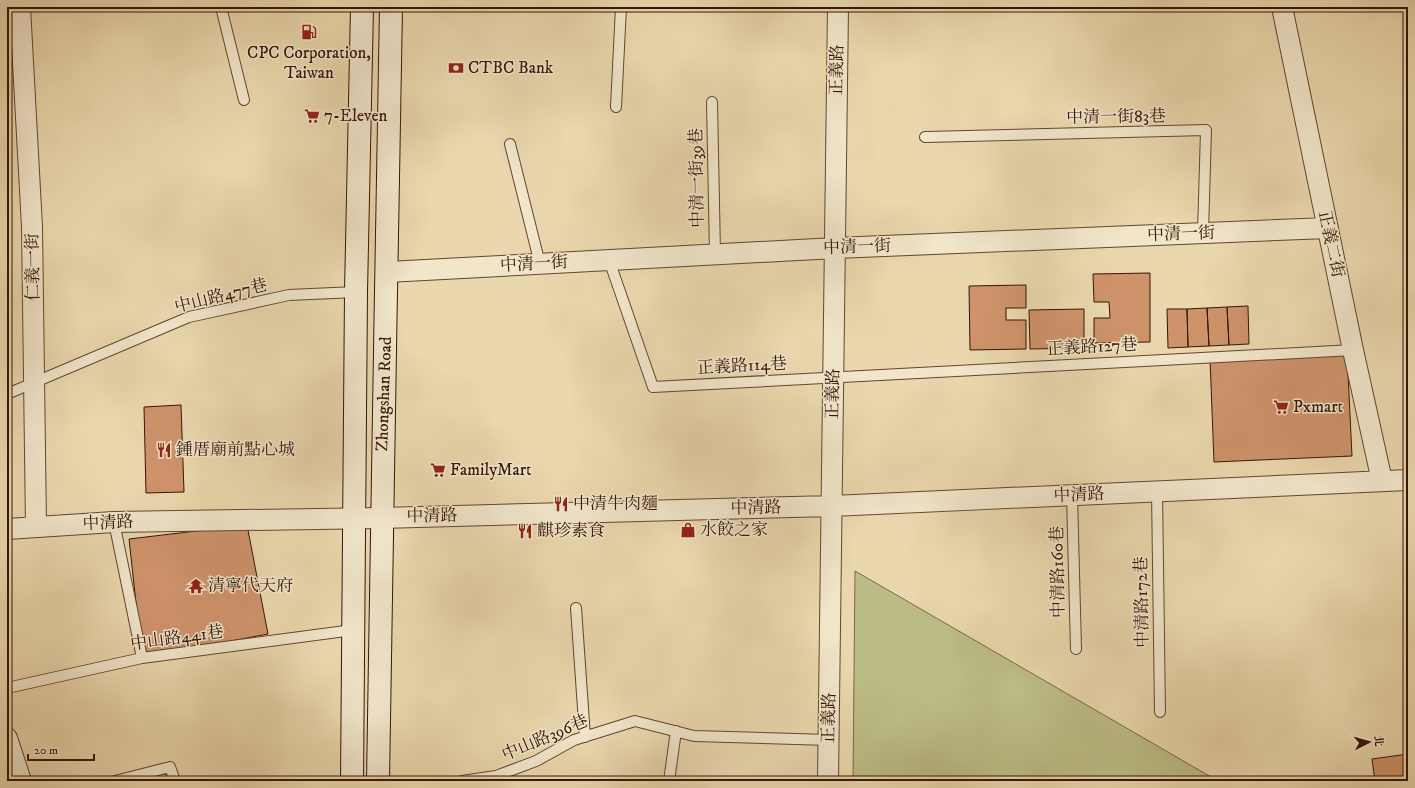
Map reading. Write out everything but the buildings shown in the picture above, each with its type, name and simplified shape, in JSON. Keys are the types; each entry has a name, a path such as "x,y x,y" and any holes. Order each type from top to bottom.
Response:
{"main road":[{"name":"Zhongshan Road","path":"352,781 356,292 362,7"},
{"name":"Zhongshan Road","path":"378,781 381,518 391,7"}],"street":[{"name":"仁義一街","path":"20,7 32,227 36,527"},
{"name":"正義路","path":"828,781 838,7"},
{"name":"正義二街","path":"1282,7 1353,350 1382,481"},
{"name":"中清一街","path":"387,272 835,248 1328,228"},
{"name":"中清路","path":"7,529 114,522 381,518 832,506 1408,480"},
{"path":"7,738 21,781"}],"lane":[{"path":"221,7 244,100"},
{"path":"616,107 621,7"},
{"name":"中清一街39巷","path":"712,102 715,254"},
{"name":"中清一街83巷","path":"925,137 1206,130 1203,233"},
{"path":"510,144 540,264"},
{"name":"正義路114巷","path":"609,260 652,387 833,377"},
{"name":"中山路477巷","path":"7,394 34,384 189,317 290,295 356,292"},
{"name":"正義路127巷","path":"833,377 1353,350"},
{"name":"中清路172巷","path":"1157,491 1160,712"},
{"name":"中清路160巷","path":"1072,495 1076,649"},
{"path":"114,522 142,658"},
{"path":"576,608 585,737"},
{"name":"中山路441巷","path":"7,688 142,658 353,630"},
{"name":"中山路396巷","path":"462,781 496,776 536,761 574,740 635,721 694,736 829,740"},
{"path":"669,781 676,731"},
{"path":"115,781 170,767 175,781"}],"green space":[{"path":"855,571 1218,781 853,781"}],"place":[{"name":"CPC Corporation, Taiwan","path":"309,32"},
{"name":"CTBC Bank","path":"456,68"},
{"name":"7-Eleven","path":"312,116"},
{"name":"Pxmart","path":"1281,407"},
{"name":"鍾厝廟前點心城","path":"164,450"},
{"name":"FamilyMart","path":"438,470"},
{"name":"中清牛肉麵","path":"561,504"},
{"name":"水餃之家","path":"688,530"},
{"name":"麒珍素食","path":"525,531"},
{"name":"清寧代天府","path":"196,586"}]}
